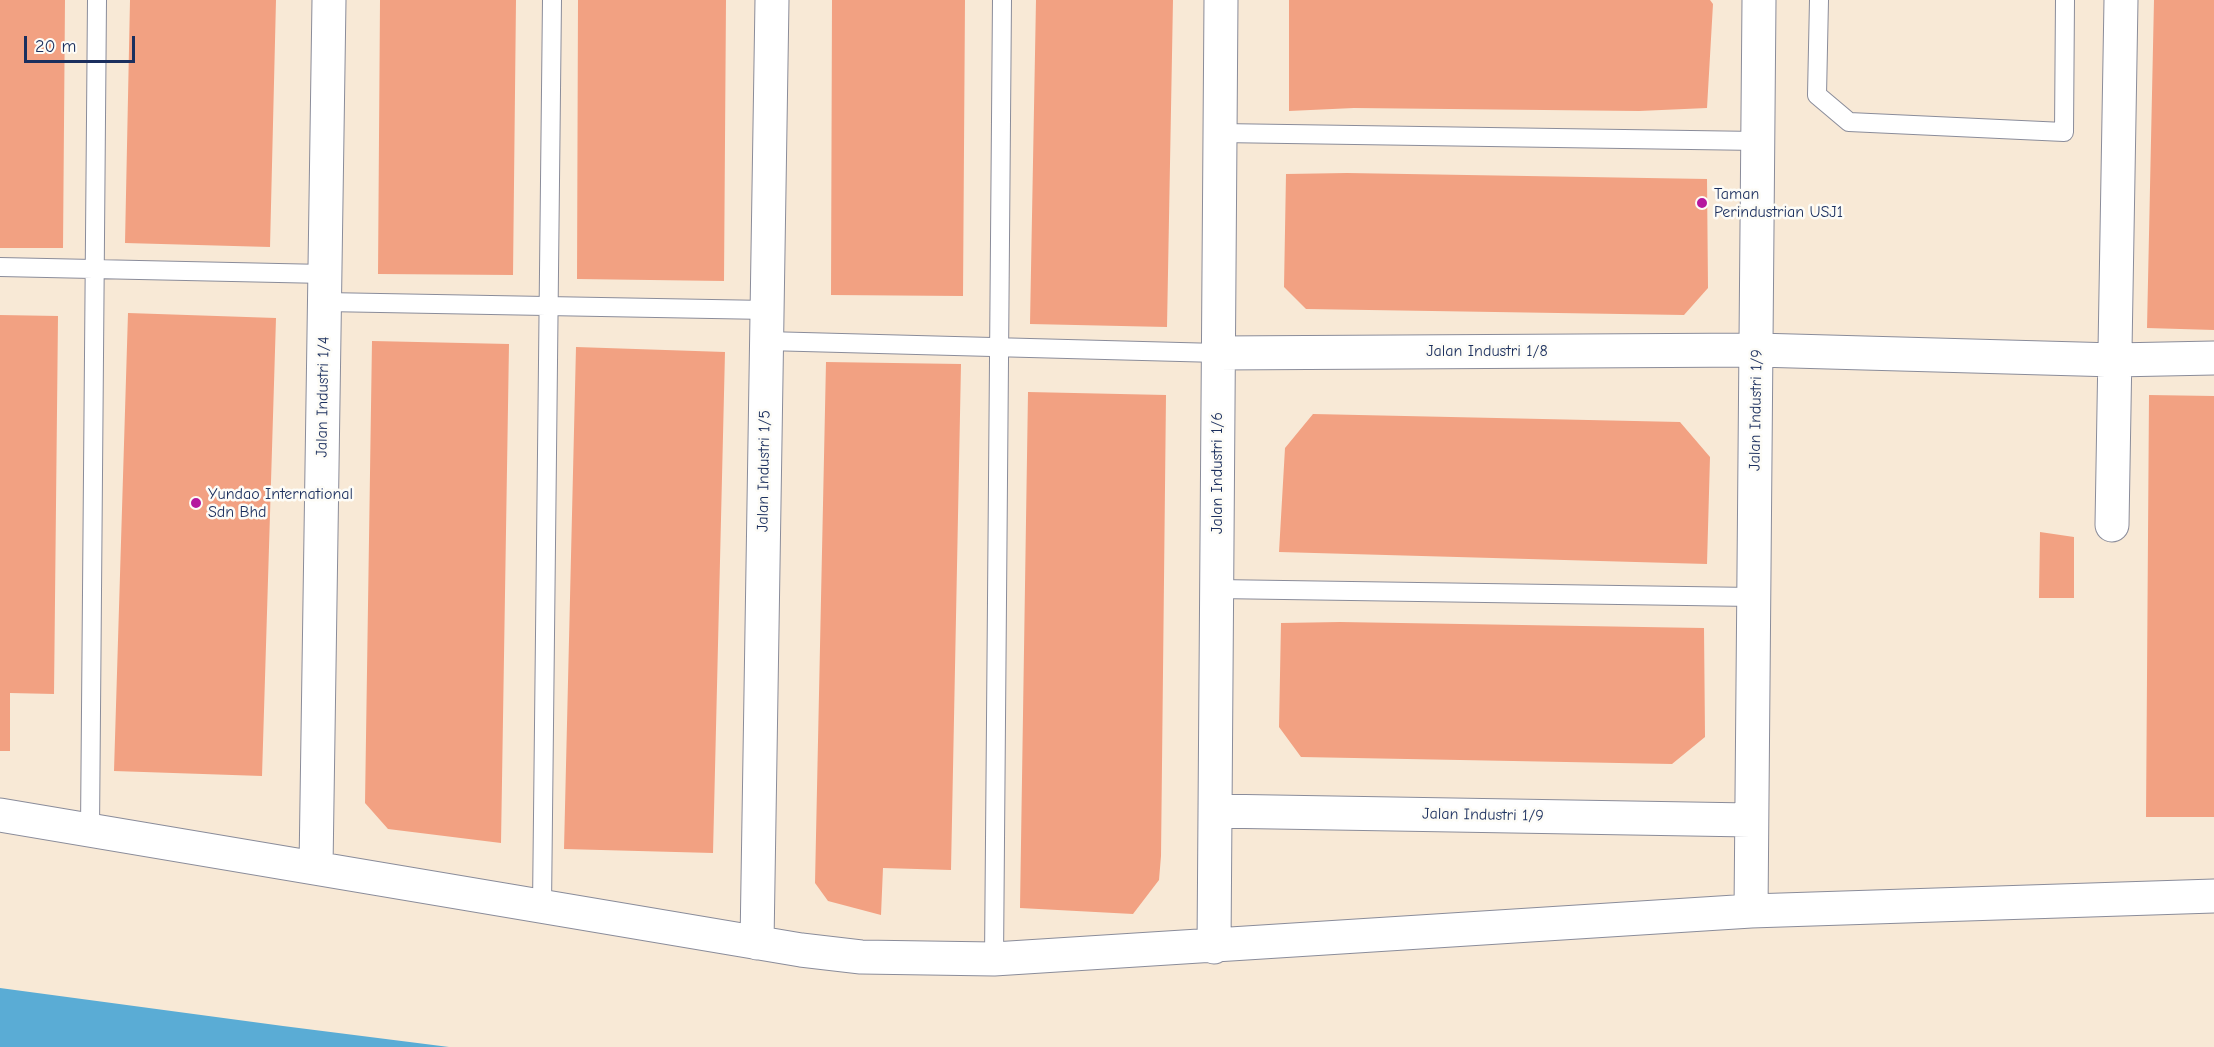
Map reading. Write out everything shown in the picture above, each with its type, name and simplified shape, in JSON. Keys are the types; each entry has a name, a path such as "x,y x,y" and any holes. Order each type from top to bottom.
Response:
{"street":[{"name":"Jalan Industri 1/4","path":"316,867 329,0"},
{"name":"Jalan Industri 1/5","path":"757,942 772,0"},
{"name":"Jalan Industri 1/6","path":"1214,947 1221,0"},
{"name":"Jalan Industri 1/9","path":"1751,911 1759,0"},
{"path":"2112,525 2121,0"},
{"name":"Jalan Industri 1/8","path":"1218,353 1757,350 2115,360 2214,358"},
{"name":"Jalan Industri 1/9","path":"1215,810 1750,820"},
{"path":"0,815 757,942 861,957 994,959 1214,947 1751,911 2214,896"}],"lane":[{"path":"90,829 97,0"},
{"path":"542,906 552,0"},
{"path":"994,959 1002,0"},
{"path":"1819,0 1817,95 1849,122 2064,132 2065,0"},
{"path":"1220,133 1758,141"},
{"path":"0,267 95,269 549,306 1000,347 1218,353"},
{"path":"1217,589 1753,597"}],"water":[{"path":"0,988 283,1026 449,1047 0,1047"}],"building":[{"path":"0,0 65,0 63,248 0,248"},
{"path":"130,0 276,0 270,247 125,243"},
{"path":"380,0 516,0 513,275 378,274"},
{"path":"578,0 726,0 724,281 577,279"},
{"path":"832,0 965,0 963,296 831,295"},
{"path":"1036,0 1173,0 1167,327 1030,324"},
{"path":"1289,0 1710,0 1713,4 1707,108 1639,111 1354,108 1289,111"},
{"path":"2154,0 2214,0 2214,330 2147,328"},
{"path":"1286,174 1707,179 1708,288 1684,315 1306,309 1284,287"},
{"path":"128,313 276,318 262,776 114,771"},
{"path":"0,315 58,316 54,694 10,693 10,751 0,751"},
{"path":"372,341 509,344 501,843 388,829 365,803"},
{"path":"576,347 725,352 713,853 564,849"},
{"path":"826,362 961,364 951,870 883,868 881,915 828,901 815,883"},
{"path":"1028,392 1166,395 1161,856 1159,880 1133,914 1020,908"},
{"path":"2149,395 2214,396 2214,817 2146,817"},
{"path":"1313,414 1680,422 1710,457 1707,564 1279,552 1285,448"},
{"path":"2040,532 2074,537 2074,598 2039,598"},
{"path":"1281,623 1704,628 1705,737 1672,764 1301,757 1279,727"}],"place":[{"name":"Taman Perindustrian USJ1","path":"1702,203"},
{"name":"Yundao International Sdn Bhd","path":"196,503"}]}
